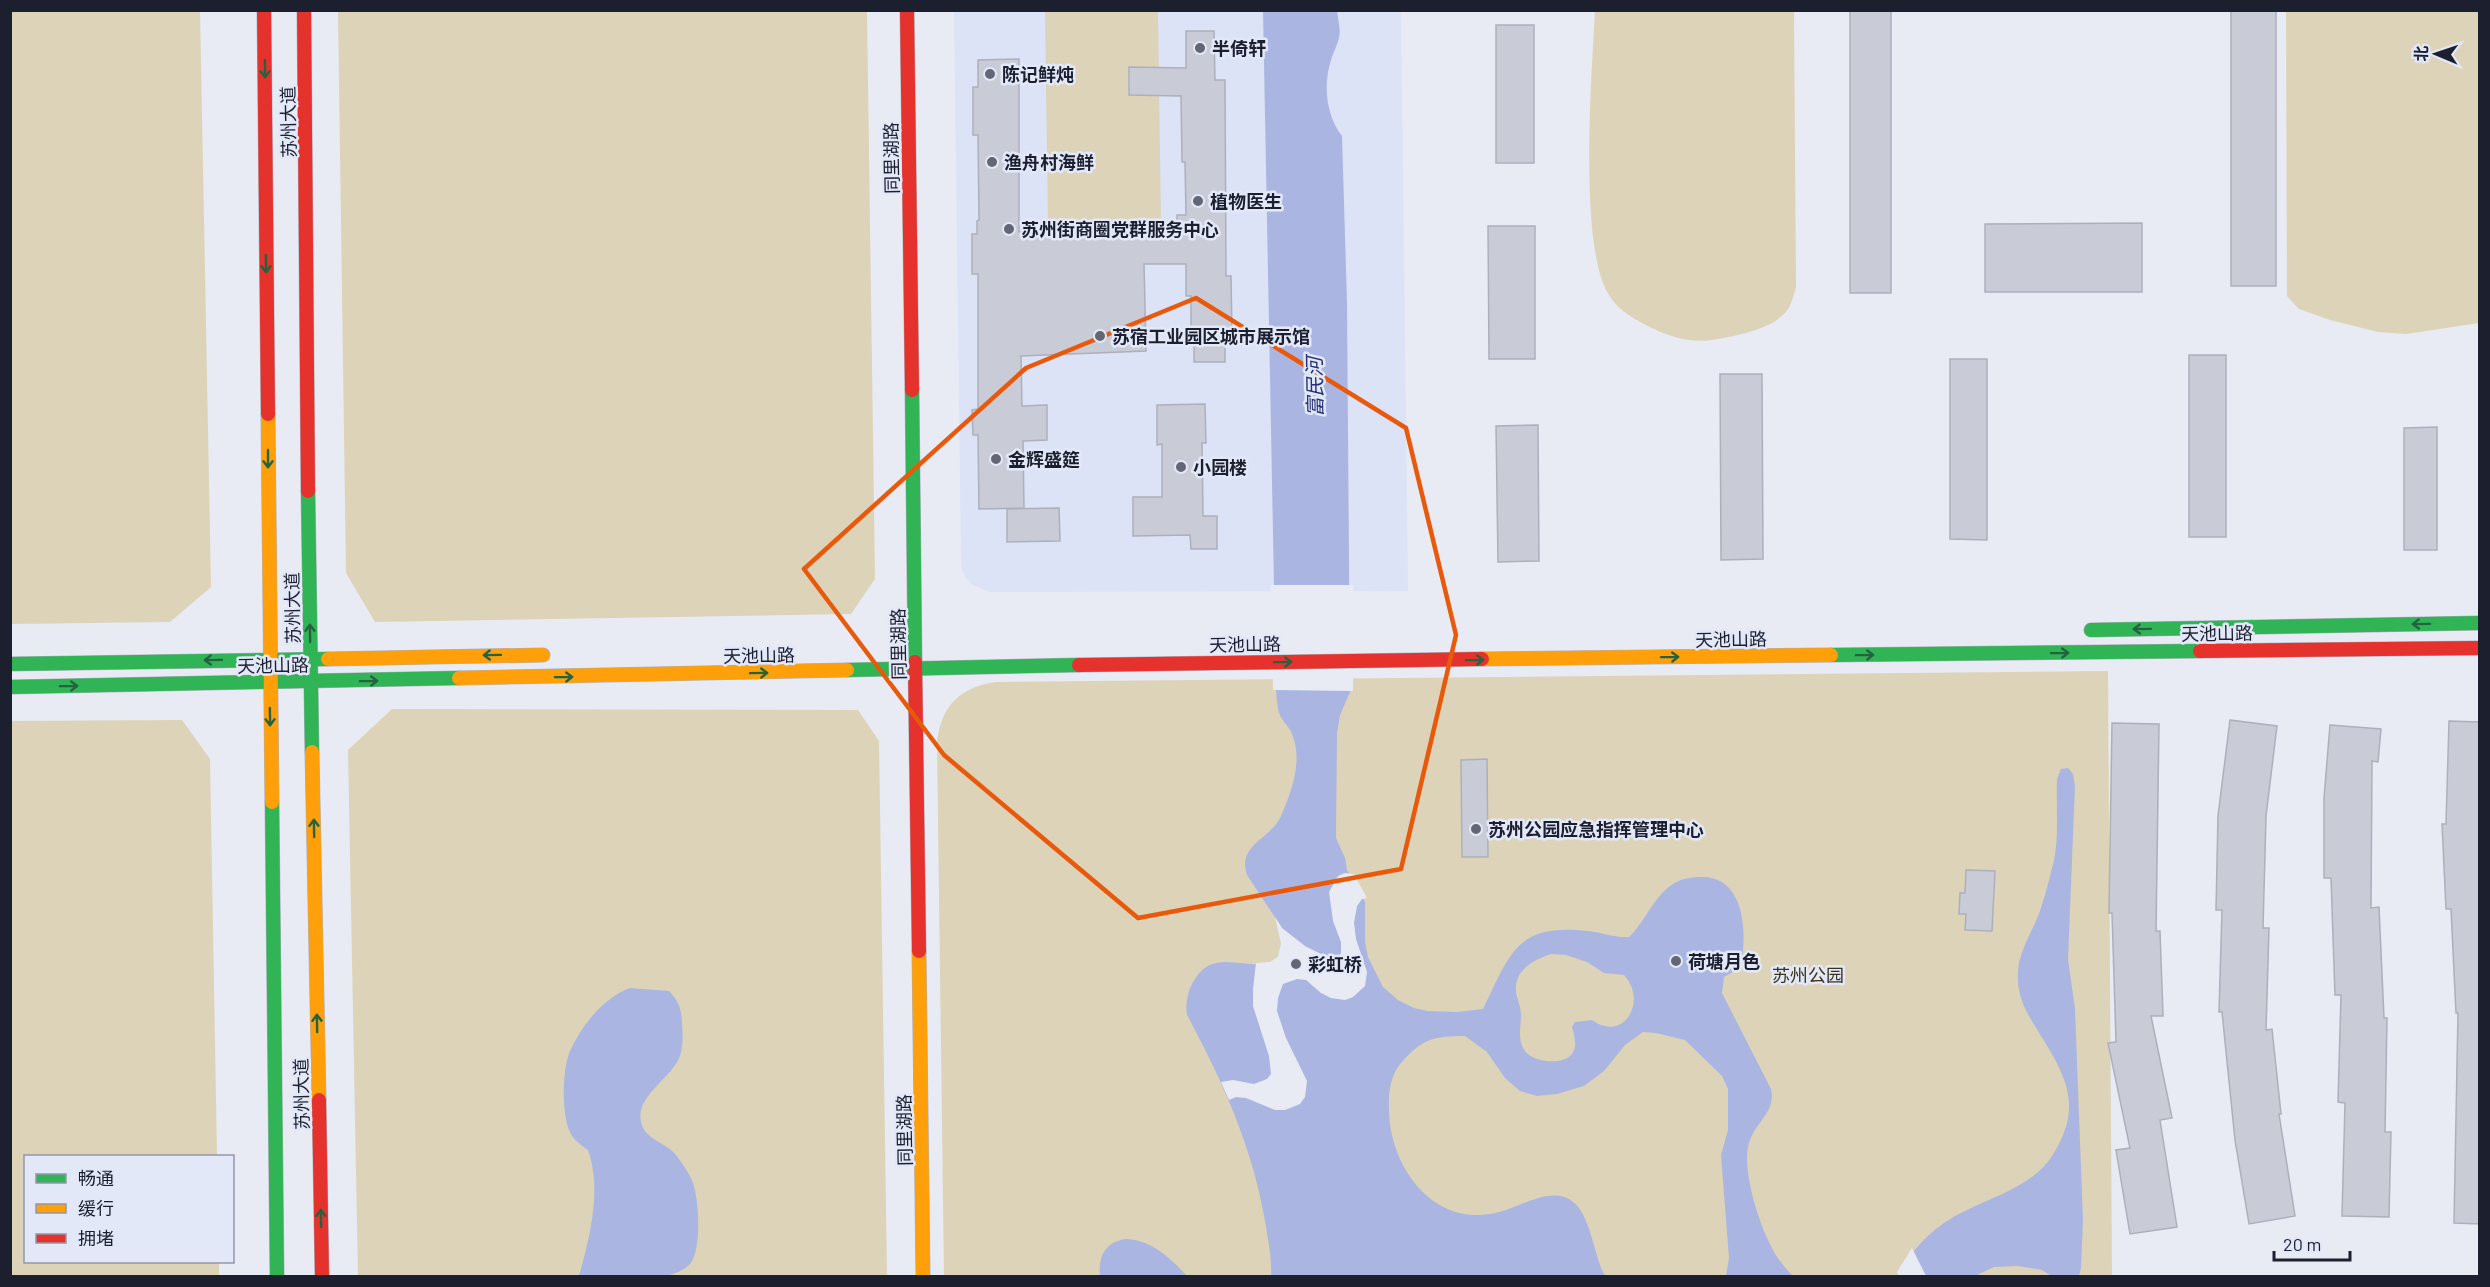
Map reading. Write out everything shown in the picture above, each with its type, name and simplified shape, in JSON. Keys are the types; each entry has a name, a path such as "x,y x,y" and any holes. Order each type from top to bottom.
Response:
{"street":[{"name":"苏州大道","path":"264,10 277,1276"},
{"name":"苏州大道","path":"304,10 310,658 322,1276"},
{"name":"同里湖路","path":"907,10 923,1276"},
{"name":"天池山路","path":"2076,630 2480,623"},
{"name":"天池山路","path":"10,687 311,683 1224,662 2480,648"},
{"name":"天池山路","path":"10,664 560,654"}],"highlighted area":[{"path":"1196,298 1406,428 1456,635 1401,869 1138,918 944,755 804,569 1026,368"}],"shaded area":[{"path":"954,11 1401,11 1408,591 990,592 973,585 966,578 962,570 961,556"}],"green space":[{"path":"1595,10 1794,11 1796,288 1788,309 1774,322 1756,330 1726,337 1701,341 1684,339 1660,332 1634,318 1617,306 1609,295 1599,272 1593,239 1590,200 1590,115"},
{"path":"10,11 200,11 211,587 170,622 11,624"},
{"path":"338,11 867,11 875,579 851,614 375,622 346,573"},
{"path":"1045,11 1158,11 1161,223 1048,225"},
{"path":"2286,11 2479,11 2479,323 2406,334 2378,332 2330,320 2299,309 2287,296"},
{"name":"苏州公园","path":"2108,671 2112,1276 944,1276 937,742 939,729 948,708 963,693 984,684 996,682"},
{"path":"392,709 858,710 879,741 887,1276 358,1276 348,750"},
{"path":"182,720 210,759 217,1155 24,1155 24,1263 219,1263 219,1276 11,1276 10,721"}],"water":[{"name":"富民河","path":"1263,11 1337,11 1340,35 1332,57 1327,89 1332,119 1342,136 1347,302 1350,692 1340,715 1337,733 1336,838 1345,858 1347,870 1365,902 1365,942 1368,957 1383,987 1398,1000 1414,1008 1458,1012 1483,1009 1509,958 1518,946 1530,938 1545,932 1563,930 1629,937 1660,896 1676,882 1700,877 1715,879 1727,886 1735,896 1740,910 1744,940 1740,968 1724,977 1722,993 1771,1089 1772,1097 1768,1111 1749,1143 1747,1167 1749,1181 1766,1236 1778,1258 1793,1276 1726,1276 1729,1258 1721,1155 1728,1130 1728,1089 1722,1076 1685,1040 1643,1032 1625,1045 1604,1071 1584,1086 1557,1094 1537,1096 1520,1091 1505,1078 1487,1052 1465,1036 1436,1038 1422,1044 1396,1069 1391,1084 1389,1108 1394,1143 1401,1162 1424,1193 1439,1204 1456,1212 1474,1215 1504,1211 1542,1197 1560,1196 1569,1199 1582,1213 1587,1223 1605,1276 1271,1276 1265,1221 1244,1141 1213,1065 1187,1015 1186,1006 1193,983 1204,969 1224,962 1259,964 1270,963 1281,958 1282,928 1247,875 1245,865 1250,849 1270,831 1281,816 1295,775 1295,744 1291,732 1279,713 1276,691","holes":["1551,954 1566,955 1587,962 1604,973 1624,975 1631,985 1634,996 1633,1007 1623,1023 1614,1026 1604,1026 1592,1020 1575,1022 1572,1027 1575,1044 1572,1054 1562,1060 1541,1060 1529,1055 1521,1042 1521,1012 1516,984 1521,972 1531,963"]},
{"path":"2068,768 2073,774 2075,786 2068,959 2075,1009 2083,1221 2079,1276 2051,1276 2042,1270 2018,1266 1994,1267 1975,1276 1899,1276 1910,1256 1935,1230 1955,1216 2013,1189 2035,1175 2052,1156 2062,1138 2067,1122 2068,1092 2056,1062 2024,1007 2019,990 2018,967 2041,908 2054,860 2057,831 2057,779 2061,769"},
{"path":"630,988 669,991 681,1010 683,1036 680,1056 669,1073 647,1097 640,1115 642,1125 648,1134 672,1151 692,1180 698,1212 696,1248 694,1257 688,1266 666,1276 579,1276 593,1213 594,1181 588,1150 574,1139 568,1126 564,1105 565,1069 570,1051 587,1022 602,1005"},
{"path":"1126,1239 1152,1246 1187,1276 1100,1276 1100,1262 1104,1251 1113,1243"}],"pier":[{"path":"1271,585 1353,585 1353,691 1273,690"},
{"path":"1345,873 1354,874 1367,898 1362,899 1357,906 1354,923 1356,939 1367,972 1365,986 1353,997 1345,1000 1331,998 1321,993 1306,980 1297,979 1283,984 1278,998 1277,1011 1286,1038 1307,1081 1305,1097 1300,1104 1285,1110 1275,1110 1246,1098 1236,1097 1229,1100 1221,1082 1233,1080 1254,1084 1267,1079 1271,1074 1269,1056 1253,1006 1253,989 1256,963 1270,962 1278,957 1281,943 1275,917 1282,928 1305,946 1331,959 1338,959 1341,953 1341,942 1333,921 1329,892 1338,876"},
{"path":"1912,1248 1926,1276 1899,1276 1897,1272"}],"building":[{"path":"1850,10 1891,10 1891,293 1850,293"},
{"path":"2231,10 2276,10 2276,286 2231,286"},
{"path":"1496,25 1534,25 1534,163 1496,163"},
{"path":"1186,31 1214,31 1215,80 1225,80 1226,276 1231,276 1232,334 1225,334 1225,362 1194,362 1191,296 1186,296 1186,264 1144,264 1146,351 1021,356 1022,406 1047,405 1047,440 1023,441 1024,508 979,509 978,435 973,435 972,410 978,409 978,274 972,274 972,234 977,234 977,221 979,220 978,135 973,135 973,87 978,87 978,60 1019,59 1019,232 1074,232 1074,224 1119,224 1120,232 1177,232 1177,215 1186,215 1181,96 1129,95 1129,67 1186,68"},
{"path":"2142,223 2142,292 1985,292 1985,224"},
{"path":"1488,226 1535,226 1535,359 1489,359"},
{"path":"2189,355 2226,355 2226,537 2189,537"},
{"path":"1950,359 1987,359 1987,540 1950,539"},
{"path":"1720,374 1762,374 1763,559 1721,560"},
{"path":"1205,404 1206,443 1202,443 1203,516 1217,516 1217,549 1191,549 1190,535 1133,536 1133,497 1162,497 1162,444 1157,445 1157,405"},
{"path":"1538,425 1539,561 1498,562 1496,426"},
{"path":"2437,427 2437,550 2404,550 2404,428"},
{"path":"1059,508 1060,541 1007,542 1007,509"},
{"path":"2230,720 2277,726 2266,816 2263,928 2269,928 2266,1030 2272,1029 2281,1114 2279,1114 2295,1216 2249,1224 2235,1140 2222,1012 2219,1012 2222,910 2216,910 2218,816"},
{"path":"2449,721 2480,722 2480,1224 2454,1223 2458,1013 2456,1013 2451,909 2446,909 2442,824 2446,824"},
{"path":"2112,723 2159,724 2156,931 2160,931 2163,1016 2151,1016 2172,1118 2160,1120 2177,1227 2130,1234 2116,1150 2130,1148 2108,1043 2116,1042 2112,913 2109,913"},
{"path":"2330,725 2381,729 2378,762 2372,761 2371,908 2379,907 2384,1018 2387,1018 2385,1132 2391,1132 2389,1217 2342,1216 2345,1103 2338,1102 2341,995 2335,995 2331,878 2324,878 2324,798"},
{"path":"1487,759 1488,857 1462,857 1461,760"},
{"path":"1966,870 1995,871 1992,931 1965,930 1966,914 1959,914 1960,893 1965,893"}],"traffic: fast":[{"path":"912,390 915,662"},
{"path":"308,491 312,752"},
{"path":"2091,630 2480,623"},
{"path":"1831,655 2200,651"},
{"path":"10,664 328,659"},
{"path":"847,670 1079,665"},
{"path":"10,687 459,678"},
{"path":"272,802 277,1276"}],"traffic: slow":[{"path":"268,414 272,802"},
{"path":"328,659 543,655"},
{"path":"1482,659 1831,655"},
{"path":"459,678 847,670"},
{"path":"312,752 319,1100"},
{"path":"919,951 923,1276"}],"traffic: jam":[{"path":"264,10 268,414"},
{"path":"304,10 308,491"},
{"path":"907,10 912,390"},
{"path":"2200,651 2480,648"},
{"path":"1079,665 1482,659"},
{"path":"915,662 919,951"},
{"path":"319,1100 322,1276"}],"place":[{"name":"半倚轩","path":"1200,48"},
{"name":"陈记鲜炖","path":"990,74"},
{"name":"渔舟村海鲜","path":"992,162"},
{"name":"植物医生","path":"1198,201"},
{"name":"苏州街商圈党群服务中心","path":"1009,229"},
{"name":"苏宿工业园区城市展示馆","path":"1100,336"},
{"name":"金辉盛筵","path":"996,459"},
{"name":"小园楼","path":"1181,467"},
{"name":"苏州公园应急指挥管理中心","path":"1476,829"},
{"name":"荷塘月色","path":"1676,961"},
{"name":"彩虹桥","path":"1296,964"}]}
